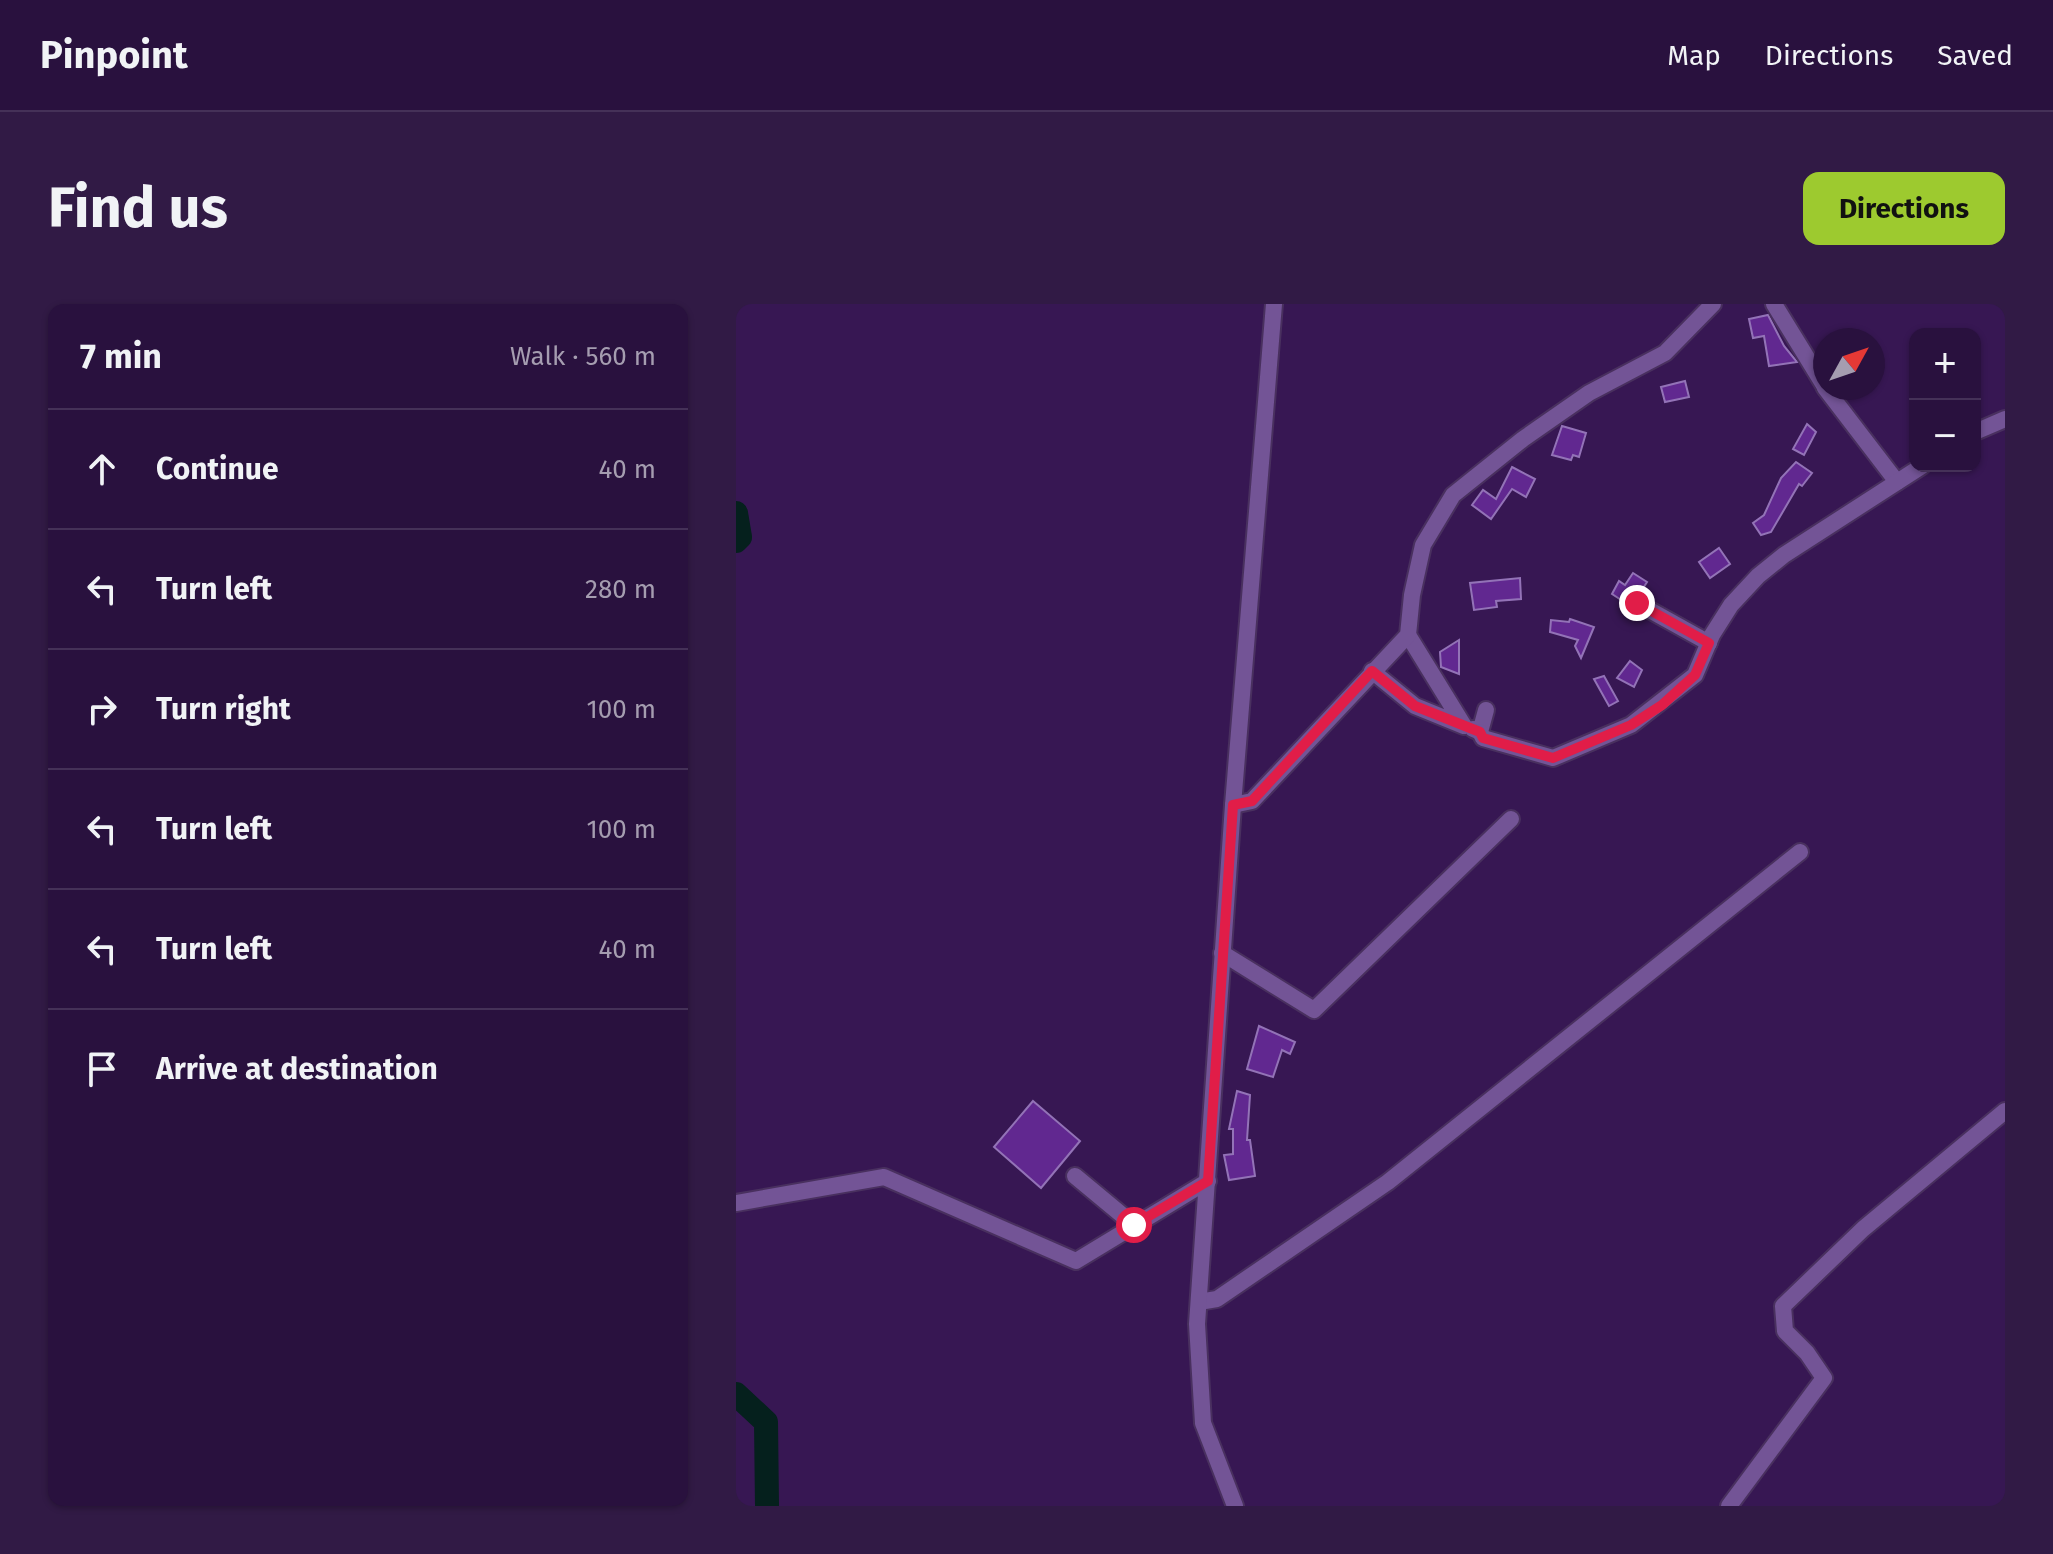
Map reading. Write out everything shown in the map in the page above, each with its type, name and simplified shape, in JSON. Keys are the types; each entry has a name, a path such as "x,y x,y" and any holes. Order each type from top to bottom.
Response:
{"street":[{"path":"1235,1506 1203,1423 1199,1302 1233,805 1274,304"},
{"path":"1464,726 1408,635 1412,595 1423,545 1453,495 1523,439 1589,393 1665,353 1713,304"},
{"path":"1774,304 1813,368"},
{"path":"1834,400 1897,482"},
{"path":"1981,429 2005,419"},
{"path":"1486,710 1480,732 1483,738 1553,758 1631,725 1662,705 1695,675 1731,605 1758,576 1784,555 1913,472"},
{"path":"1637,603 1709,643"},
{"path":"1233,805 1252,801 1408,635"},
{"path":"1372,671 1415,706 1480,732"},
{"path":"1222,953 1314,1010 1511,819"},
{"path":"1199,1302 1217,1299 1388,1182 1800,852"},
{"path":"1729,1506 1824,1378 1807,1353 1785,1331 1783,1306 1863,1229 2005,1111"},
{"path":"1075,1176 1134,1225"},
{"path":"736,1203 884,1177 1076,1261 1208,1181"}],"building":[{"path":"1768,315 1784,346 1797,362 1769,366 1764,336 1753,338 1749,319"},
{"path":"1685,381 1689,397 1665,402 1661,387"},
{"path":"1807,424 1816,432 1804,455 1793,449"},
{"path":"1562,426 1586,433 1579,457 1573,455 1571,460 1552,455"},
{"path":"1796,462 1812,473 1802,486 1799,484 1771,532 1761,535 1753,523 1764,515 1781,478"},
{"path":"1512,467 1535,479 1526,497 1512,489 1491,519 1472,505 1483,490 1496,499"},
{"path":"1719,548 1730,564 1710,578 1699,562"},
{"path":"1633,573 1647,582 1640,593 1631,594 1626,603 1612,594 1619,581 1625,585"},
{"path":"1520,578 1521,599 1496,601 1497,607 1474,610 1470,583"},
{"path":"1570,619 1594,627 1581,658 1575,646 1578,640 1550,632 1551,620 1569,622"},
{"path":"1459,640 1459,674 1441,667 1440,652"},
{"path":"1630,661 1642,670 1634,687 1617,678"},
{"path":"1604,676 1618,701 1609,706 1594,679"},
{"path":"1259,1026 1295,1042 1290,1054 1282,1050 1273,1077 1247,1069"},
{"path":"1237,1091 1250,1095 1247,1140 1250,1140 1255,1176 1229,1180 1224,1155 1233,1154 1233,1129 1229,1129"},
{"path":"1033,1101 1080,1141 1041,1188 994,1147"}],"waterway":[{"path":"736,513 740,537 736,541"},
{"path":"736,1394 766,1422 767,1506"}],"route":[{"path":"1134,1225 1208,1181 1233,805 1252,801 1288,766 1372,671 1415,706 1480,732 1483,738 1553,758 1631,725 1662,705 1695,675 1709,643 1675,627 1637,603"}]}
